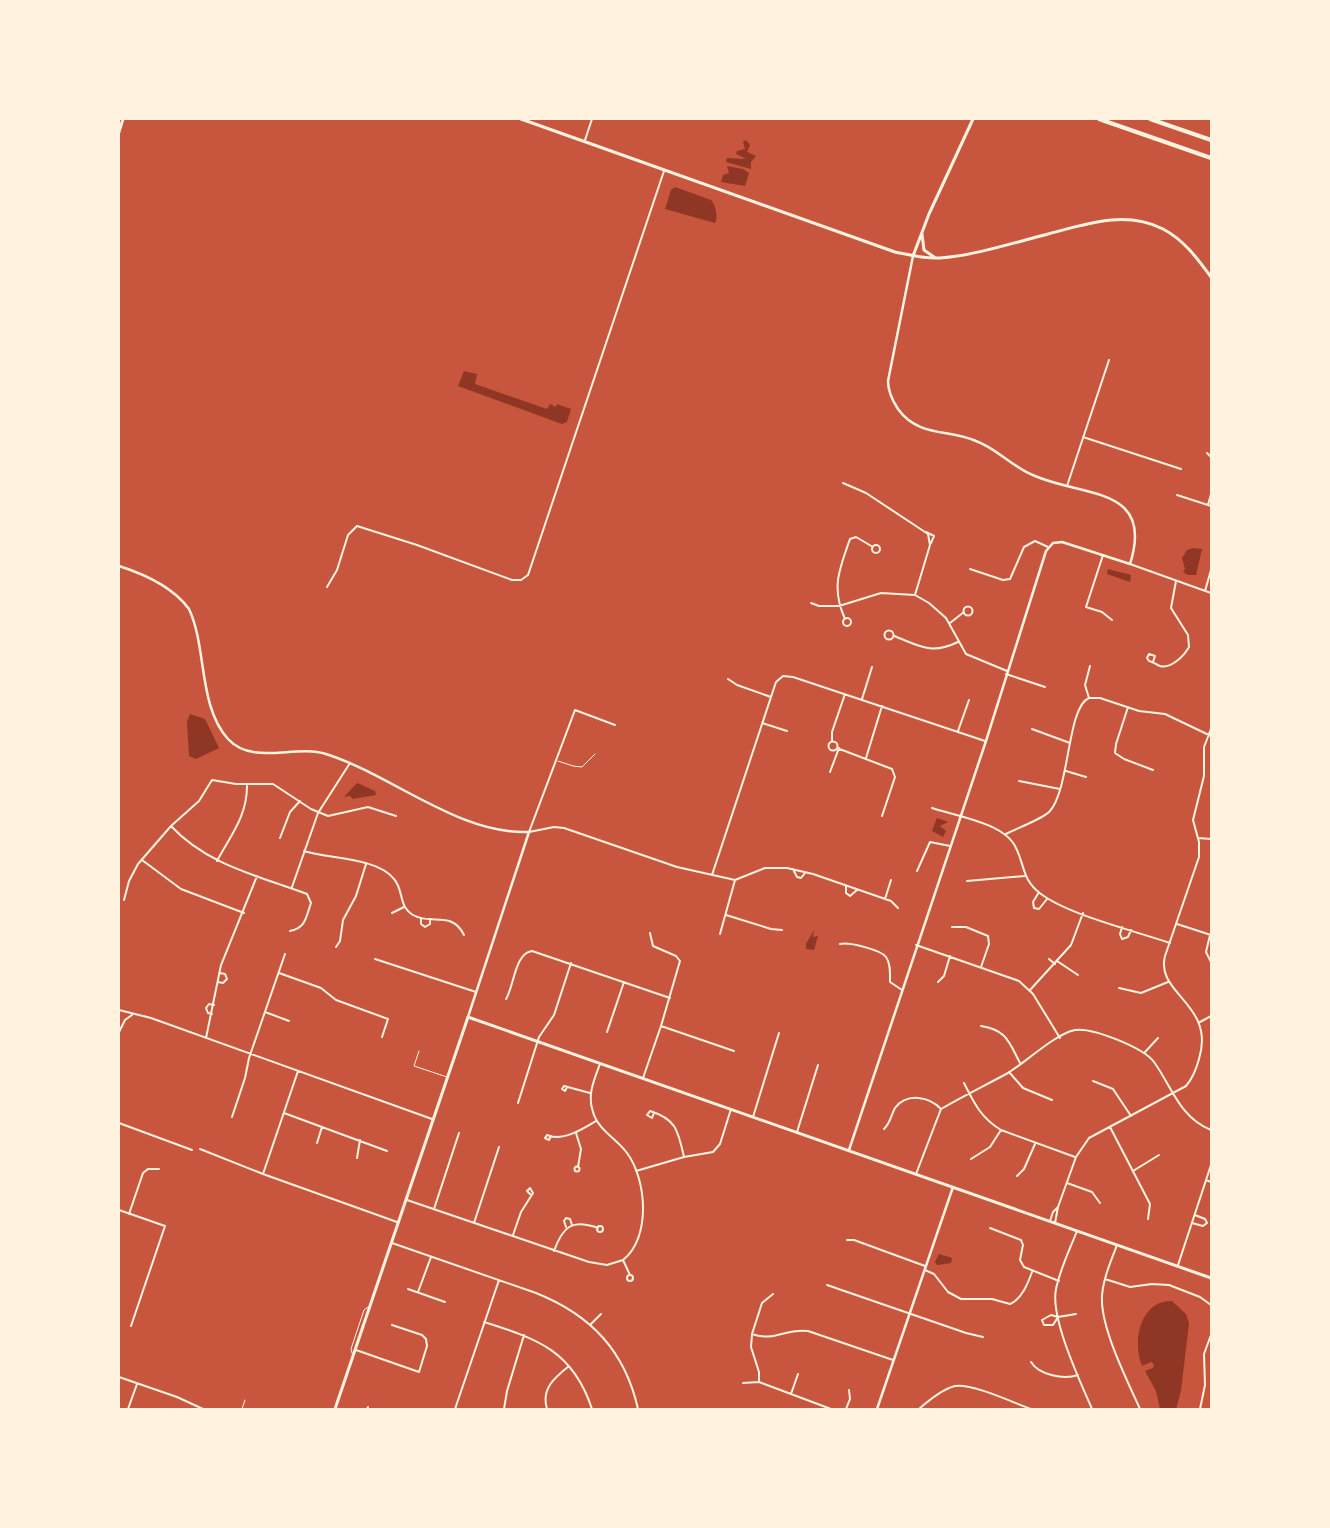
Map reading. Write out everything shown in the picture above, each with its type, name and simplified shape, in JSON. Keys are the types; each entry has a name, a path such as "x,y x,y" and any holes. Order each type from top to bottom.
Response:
{"highway":[{"path":"1098,119 1211,158"},
{"path":"1150,119 1211,140"}],"main road":[{"path":"119,132 123,119"},
{"path":"520,119 854,239 913,256 939,258 1022,241 1093,222 1127,219 1154,225 1173,235 1192,252 1211,277"},
{"path":"913,256 922,231 973,119"},
{"path":"922,231 924,250 930,255 939,258"},
{"path":"335,1409 468,1017 1211,1278"}],"street":[{"path":"584,142 592,119"},
{"path":"327,587 337,570 350,533 358,526 417,544 512,580 521,580 528,573 664,171"},
{"path":"913,256 888,381 893,402 905,418 921,429 976,440 1027,473 1066,487 1096,492 1116,501 1131,516 1135,532 1130,564"},
{"path":"1066,487 1109,360"},
{"path":"1083,437 1181,468"},
{"path":"1207,453 1211,456"},
{"path":"843,484 866,494 934,536 915,595"},
{"path":"1208,505 1211,494"},
{"path":"1177,495 1211,506"},
{"path":"925,532 929,538 930,545"},
{"path":"845,618 839,606 837,580 850,539 856,537 872,547"},
{"path":"970,569 1002,580 1010,579 1024,546 1035,541 1048,547"},
{"path":"849,1150 916,945 986,741 1048,547 1054,543 1065,542 1211,593"},
{"path":"1103,555 1086,607 1102,612 1112,620"},
{"path":"119,566 168,589 179,597 189,609 213,708 222,730 229,740 242,748 254,752 307,750 328,754 480,826 501,831 529,832 554,827 564,828 677,867 735,880 765,868 793,869 884,899 898,908"},
{"path":"1204,591 1211,570"},
{"path":"1153,662 1161,666 1170,664 1184,655 1189,647 1188,635 1171,608 1176,581"},
{"path":"811,603 819,606 839,606 880,593 915,595 938,610 950,623 963,651 971,657 1045,687"},
{"path":"950,623 964,612"},
{"path":"894,636 932,650 945,648 958,642"},
{"path":"1089,698 1085,685 1090,666"},
{"path":"862,699 872,667"},
{"path":"712,875 776,682 783,676 862,699 986,741"},
{"path":"728,679 738,685 771,697"},
{"path":"845,694 832,732 832,741 828,744 829,748 833,750 838,748 866,758 886,766 894,772 895,777 882,816"},
{"path":"1006,834 1046,815 1053,806 1066,771 1070,743 1080,708 1089,698 1100,698 1128,707 1168,715 1210,735"},
{"path":"958,731 969,700"},
{"path":"866,758 882,706"},
{"path":"1128,707 1115,753 1124,760 1153,770"},
{"path":"468,1017 529,832 558,761 575,710 615,725"},
{"path":"762,723 787,731"},
{"path":"1055,1223 1058,1207 1076,1158 1089,1138 1186,1086 1195,1074 1202,1046 1200,1022 1191,1007 1168,982 1163,968 1199,857 1198,838 1193,828 1193,817 1204,776 1202,756 1211,729"},
{"path":"1032,730 1070,743"},
{"path":"830,772 838,748 836,743 832,741"},
{"path":"292,888 318,812 350,763"},
{"path":"1066,771 1086,777"},
{"path":"124,900 130,881 142,860 171,826 199,801 212,780 247,784 273,784 318,812 332,816 368,807 396,816"},
{"path":"1019,781 1060,789"},
{"path":"217,861 242,818 247,800 247,784"},
{"path":"280,838 290,812 300,801"},
{"path":"932,808 993,827 1006,834 1016,846 1025,876 1039,892 1048,898 1083,913 1170,943"},
{"path":"171,826 194,847 217,861 309,896 311,903 304,924 300,928 290,931"},
{"path":"1198,838 1211,839"},
{"path":"917,871 930,842 950,846"},
{"path":"304,851 328,857 346,857 384,871 395,879 404,906 414,915 421,918 453,922 464,935"},
{"path":"142,860 182,889 244,913"},
{"path":"336,947 340,941 343,920 356,896 366,864"},
{"path":"793,869 797,878 801,878 806,872"},
{"path":"206,1038 213,1014 219,973 257,876"},
{"path":"968,881 1025,876"},
{"path":"720,934 735,880"},
{"path":"884,899 891,880"},
{"path":"846,886 846,893 850,896 857,890"},
{"path":"1039,892 1033,902 1034,908 1039,908 1048,898"},
{"path":"392,913 404,906"},
{"path":"1029,990 1072,944 1083,913"},
{"path":"726,915 771,929 782,930"},
{"path":"421,918 420,924 425,927 430,924 430,919"},
{"path":"1176,924 1211,935 1206,952 1211,962"},
{"path":"952,927 966,927 988,936 989,944 981,967"},
{"path":"1122,927 1120,934 1124,939 1128,937 1131,930"},
{"path":"643,1078 670,998 680,959 653,946 650,933"},
{"path":"840,944 854,944 882,954 889,964 890,982 902,990"},
{"path":"916,945 1019,981 1029,990 1060,1038"},
{"path":"506,999 521,958 527,952 542,953 670,998"},
{"path":"232,1117 245,1078 250,1054 285,954"},
{"path":"938,982 944,976 950,956"},
{"path":"375,959 476,992"},
{"path":"1049,959 1055,964"},
{"path":"1057,961 1078,975"},
{"path":"518,1103 538,1041 554,1015 571,963"},
{"path":"218,982 224,983 227,979 225,974 219,973"},
{"path":"279,973 321,988 336,1000 388,1019 382,1037"},
{"path":"607,1032 624,982"},
{"path":"1119,988 1141,993 1168,982"},
{"path":"213,1014 208,1013 206,1008 209,1004 214,1005"},
{"path":"119,1010 132,1015 146,1016 434,1120"},
{"path":"265,1012 289,1021"},
{"path":"119,1032 126,1019 132,1015"},
{"path":"1200,1022 1211,1016"},
{"path":"661,1026 734,1051"},
{"path":"981,1026 1002,1033 1020,1063"},
{"path":"916,1174 941,1109 969,1092 1009,1072 1020,1063 1072,1031 1083,1030 1145,1052 1153,1061 1191,1119 1211,1130"},
{"path":"752,1117 779,1033"},
{"path":"1145,1052 1158,1038"},
{"path":"407,1200 601,1265 623,1260 636,1246 642,1231 640,1188 636,1171 623,1147 596,1121 592,1110 590,1093 600,1063"},
{"path":"797,1133 818,1065"},
{"path":"262,1174 298,1071"},
{"path":"1009,1072 1023,1088 1052,1100"},
{"path":"1093,1080 1113,1089 1131,1116"},
{"path":"964,1083 977,1109 990,1123 1001,1130 1035,1144 1076,1158"},
{"path":"567,1087 590,1093"},
{"path":"884,1129 890,1123 895,1108 908,1100 925,1098 941,1109"},
{"path":"636,1171 684,1157 713,1152 720,1144 731,1109"},
{"path":"284,1113 387,1151"},
{"path":"654,1113 664,1116 674,1125 684,1157"},
{"path":"550,1136 576,1133 596,1121"},
{"path":"119,1123 192,1150"},
{"path":"1110,1126 1150,1204 1148,1219"},
{"path":"316,1143 322,1127"},
{"path":"971,1159 990,1147 1001,1130"},
{"path":"434,1209 459,1133"},
{"path":"576,1133 581,1149 578,1167"},
{"path":"357,1158 360,1140"},
{"path":"1018,1176 1024,1169 1035,1144"},
{"path":"474,1223 500,1147"},
{"path":"200,1149 262,1174 399,1223"},
{"path":"1133,1171 1159,1155"},
{"path":"1178,1266 1211,1165"},
{"path":"129,1214 143,1173 148,1169 159,1169"},
{"path":"1206,1180 1211,1182"},
{"path":"1067,1183 1092,1192 1100,1203"},
{"path":"877,1409 952,1187"},
{"path":"512,1236 530,1194"},
{"path":"1050,1221 1053,1212 1058,1207"},
{"path":"119,1210 164,1226 131,1326"},
{"path":"1192,1223 1203,1226 1207,1223 1206,1219 1195,1215"},
{"path":"554,1250 560,1235 569,1226 598,1228"},
{"path":"990,1228 1021,1240 1021,1265 1032,1272 1059,1281"},
{"path":"1077,1231 1059,1281 1055,1298 1058,1317 1092,1409"},
{"path":"847,1240 854,1240 925,1268 934,1274 948,1292 961,1299 993,1299 1009,1304 1013,1303 1022,1293 1032,1272"},
{"path":"392,1243 557,1302 590,1323 614,1351 625,1370 633,1388 638,1409"},
{"path":"1116,1244 1105,1279 1102,1296 1103,1314 1140,1409"},
{"path":"418,1293 431,1257"},
{"path":"623,1260 630,1275"},
{"path":"1105,1279 1130,1287 1152,1284 1172,1286 1200,1297 1211,1305"},
{"path":"455,1409 499,1280"},
{"path":"828,1285 983,1337"},
{"path":"408,1289 445,1302"},
{"path":"759,1382 759,1372 751,1348 752,1334 762,1304 773,1294"},
{"path":"590,1323 601,1314"},
{"path":"1058,1317 1053,1325 1047,1326 1042,1322 1045,1316 1058,1317 1076,1314"},
{"path":"484,1322 544,1343 558,1354 580,1380 588,1395 592,1409"},
{"path":"356,1350 419,1372 427,1346 425,1336 392,1325"},
{"path":"752,1334 765,1339 793,1331 808,1331 894,1360"},
{"path":"504,1409 507,1390 524,1335"},
{"path":"1200,1409 1206,1379 1204,1357 1211,1335"},
{"path":"1030,1362 1038,1369 1061,1377 1068,1378 1078,1375"},
{"path":"547,1409 545,1400 547,1388 568,1366"},
{"path":"791,1394 798,1374"},
{"path":"119,1377 177,1397 203,1409"},
{"path":"743,1383 759,1382 831,1409"},
{"path":"128,1409 137,1384"},
{"path":"918,1409 954,1386 976,1390 1031,1409"},
{"path":"846,1409 850,1399 849,1390"}],"lane":[{"path":"558,761 582,767 595,754"},
{"path":"419,1051 414,1066 448,1077"},
{"path":"354,1356 351,1349 364,1310 371,1306"},
{"path":"242,1409 245,1400"}],"shaded area":[{"path":"746,140 750,145 747,152 756,156 751,162 751,169 726,162 727,158 746,159 736,154 737,151 745,149 743,142"},
{"path":"727,166 743,169 749,173 745,186 721,182 723,175 729,173"},
{"path":"675,187 711,200 716,212 715,223 665,209 671,190"},
{"path":"464,371 477,374 475,384 547,409 550,404 556,407 557,404 571,409 567,422 562,424 458,386"},
{"path":"1194,548 1202,549 1196,575 1188,575 1183,572 1185,569 1182,558 1187,550"},
{"path":"1108,569 1131,575 1130,582 1107,574"},
{"path":"190,714 205,719 219,748 196,759 189,756 187,721"},
{"path":"357,783 375,791 376,795 353,799 350,796 344,797"},
{"path":"937,818 948,822 940,826 946,831 943,837 932,831"},
{"path":"814,930 813,937 818,936 814,950 806,949 806,944"},
{"path":"939,1254 952,1258 951,1263 937,1265 935,1262"},
{"path":"1172,1301 1186,1314 1189,1323 1181,1391 1176,1409 1160,1409 1156,1391 1145,1371 1153,1368 1154,1364 1151,1362 1142,1366 1138,1346 1139,1335 1141,1324 1152,1307"}]}
